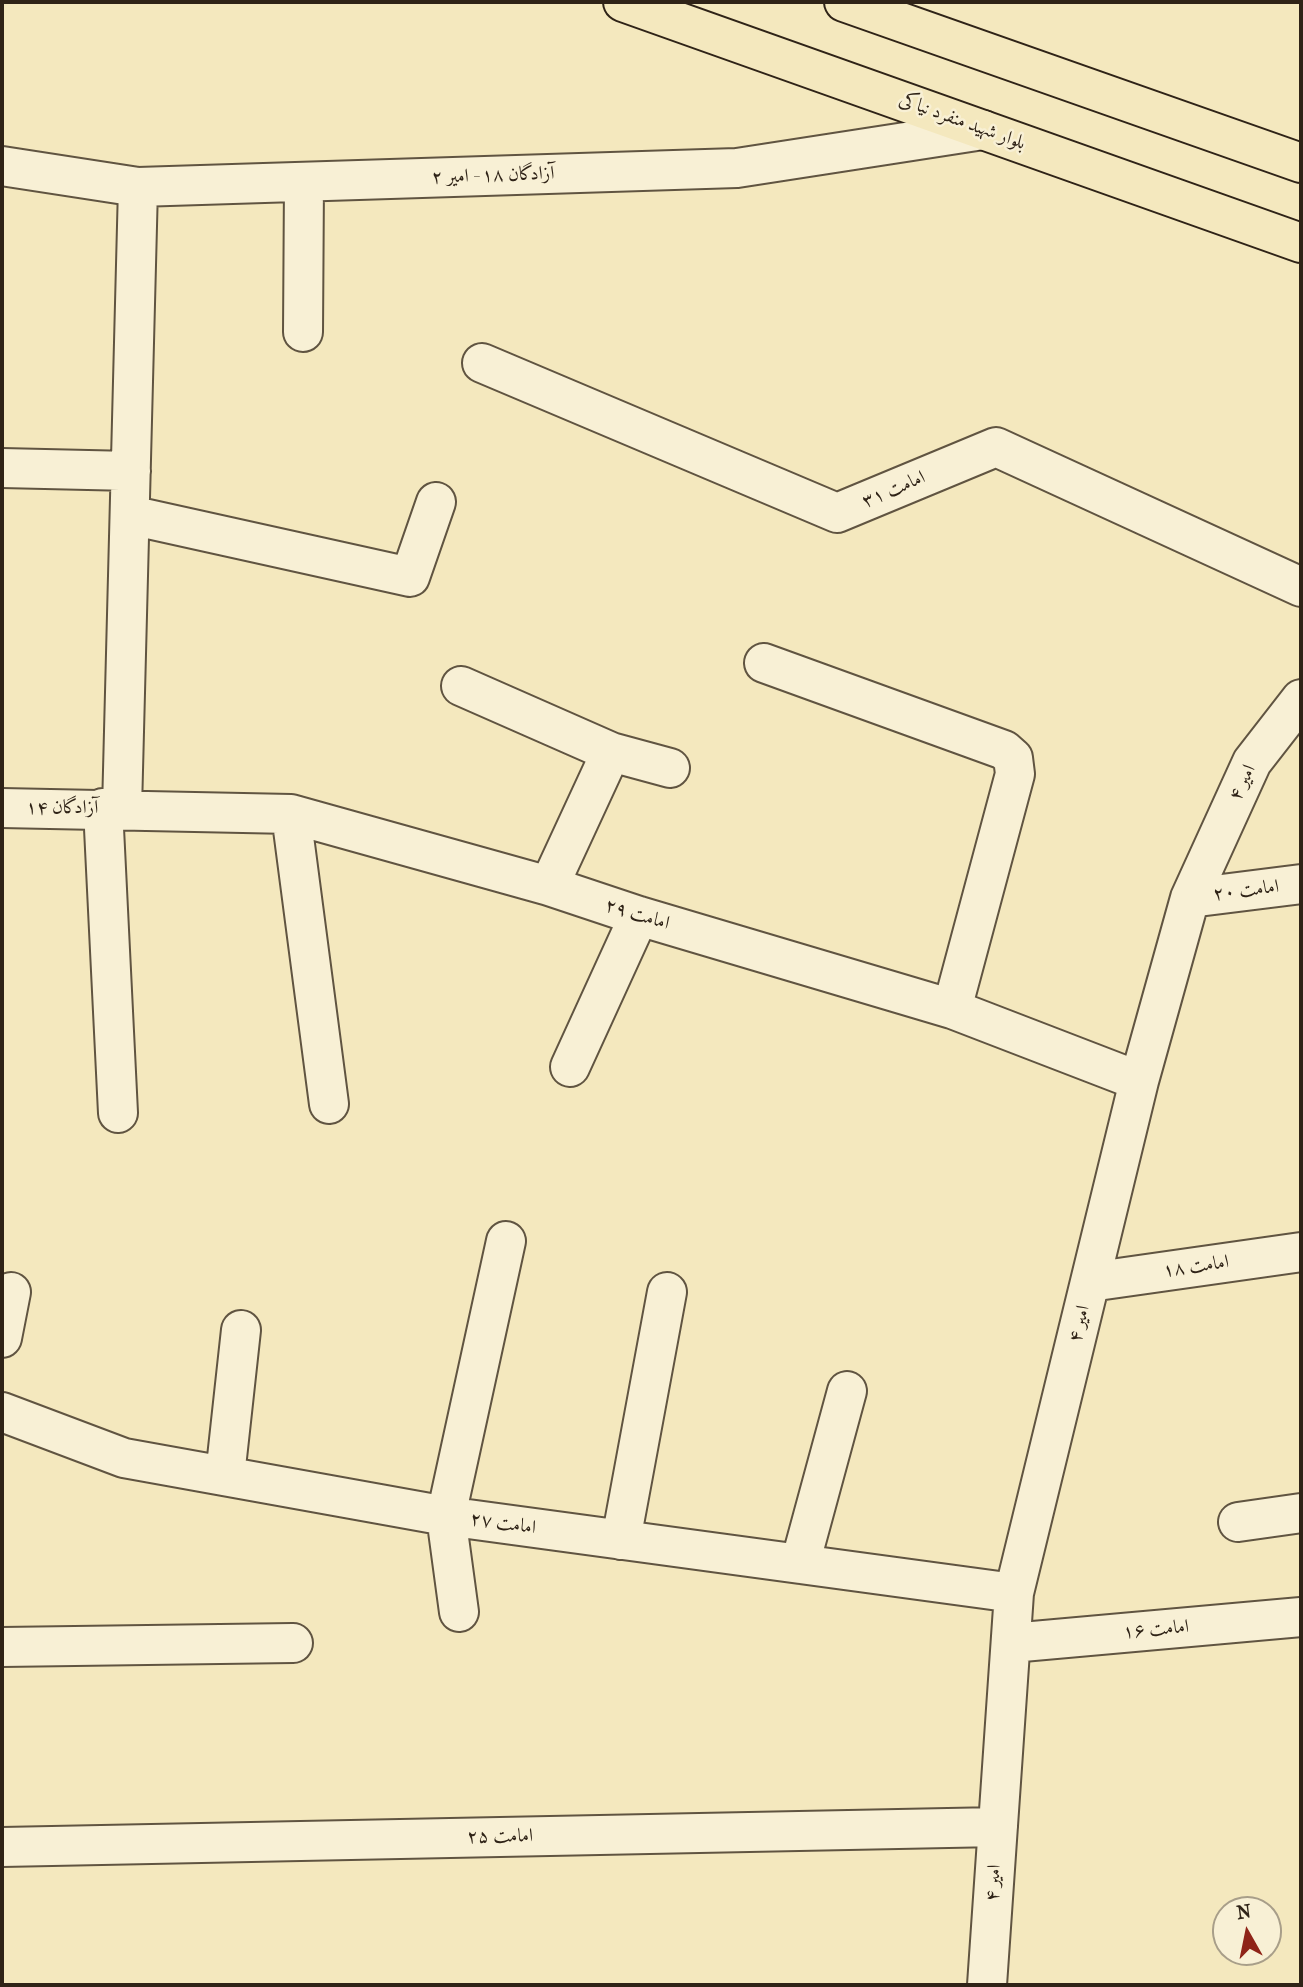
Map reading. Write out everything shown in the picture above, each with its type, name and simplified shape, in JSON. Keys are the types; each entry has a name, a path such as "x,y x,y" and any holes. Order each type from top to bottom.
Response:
{"main road":[{"name":"بلوار شهید منفرد نیاکی","path":"623,2 1301,243"},
{"path":"844,2 1301,163"}],"street":[{"name":"آزادگان ۱۸ - امیر ۲","path":"2,166 138,187 737,168 983,130"},
{"path":"303,332 304,181"},
{"path":"118,1114 112,809 130,515 138,187"},
{"name":"امامت ۳۱","path":"482,363 837,513 996,447 1301,587"},
{"path":"2,468 131,471"},
{"path":"130,515 410,577 436,502"},
{"path":"764,663 1004,750 1013,758 1015,774 951,1009"},
{"path":"461,686 611,752 670,768"},
{"name":"امیر ۴","path":"987,1985 1014,1593 1139,1080 1190,898 1252,762 1301,699"},
{"path":"549,886 611,752"},
{"name":"آزادگان ۱۴","path":"2,808 112,809"},
{"name":"امامت ۲۹","path":"112,809 291,814 549,886 639,916 951,1009 1139,1080"},
{"path":"291,814 329,1104"},
{"name":"امامت ۲۰","path":"1190,898 1301,884"},
{"path":"570,1067 639,916"},
{"path":"460,1612 446,1516 506,1241"},
{"name":"امامت ۱۸","path":"1090,1282 1301,1252"},
{"path":"2,1338 11,1292"},
{"path":"621,1540 667,1292"},
{"path":"225,1476 241,1330"},
{"path":"800,1564 847,1391"},
{"name":"امامت ۲۷","path":"2,1412 124,1458 446,1516 1014,1593"},
{"path":"1237,1522 1301,1513"},
{"name":"امامت ۱۶","path":"1011,1643 1301,1617"},
{"path":"2,1647 293,1643"},
{"name":"امامت ۲۵","path":"2,1847 998,1827"}]}
